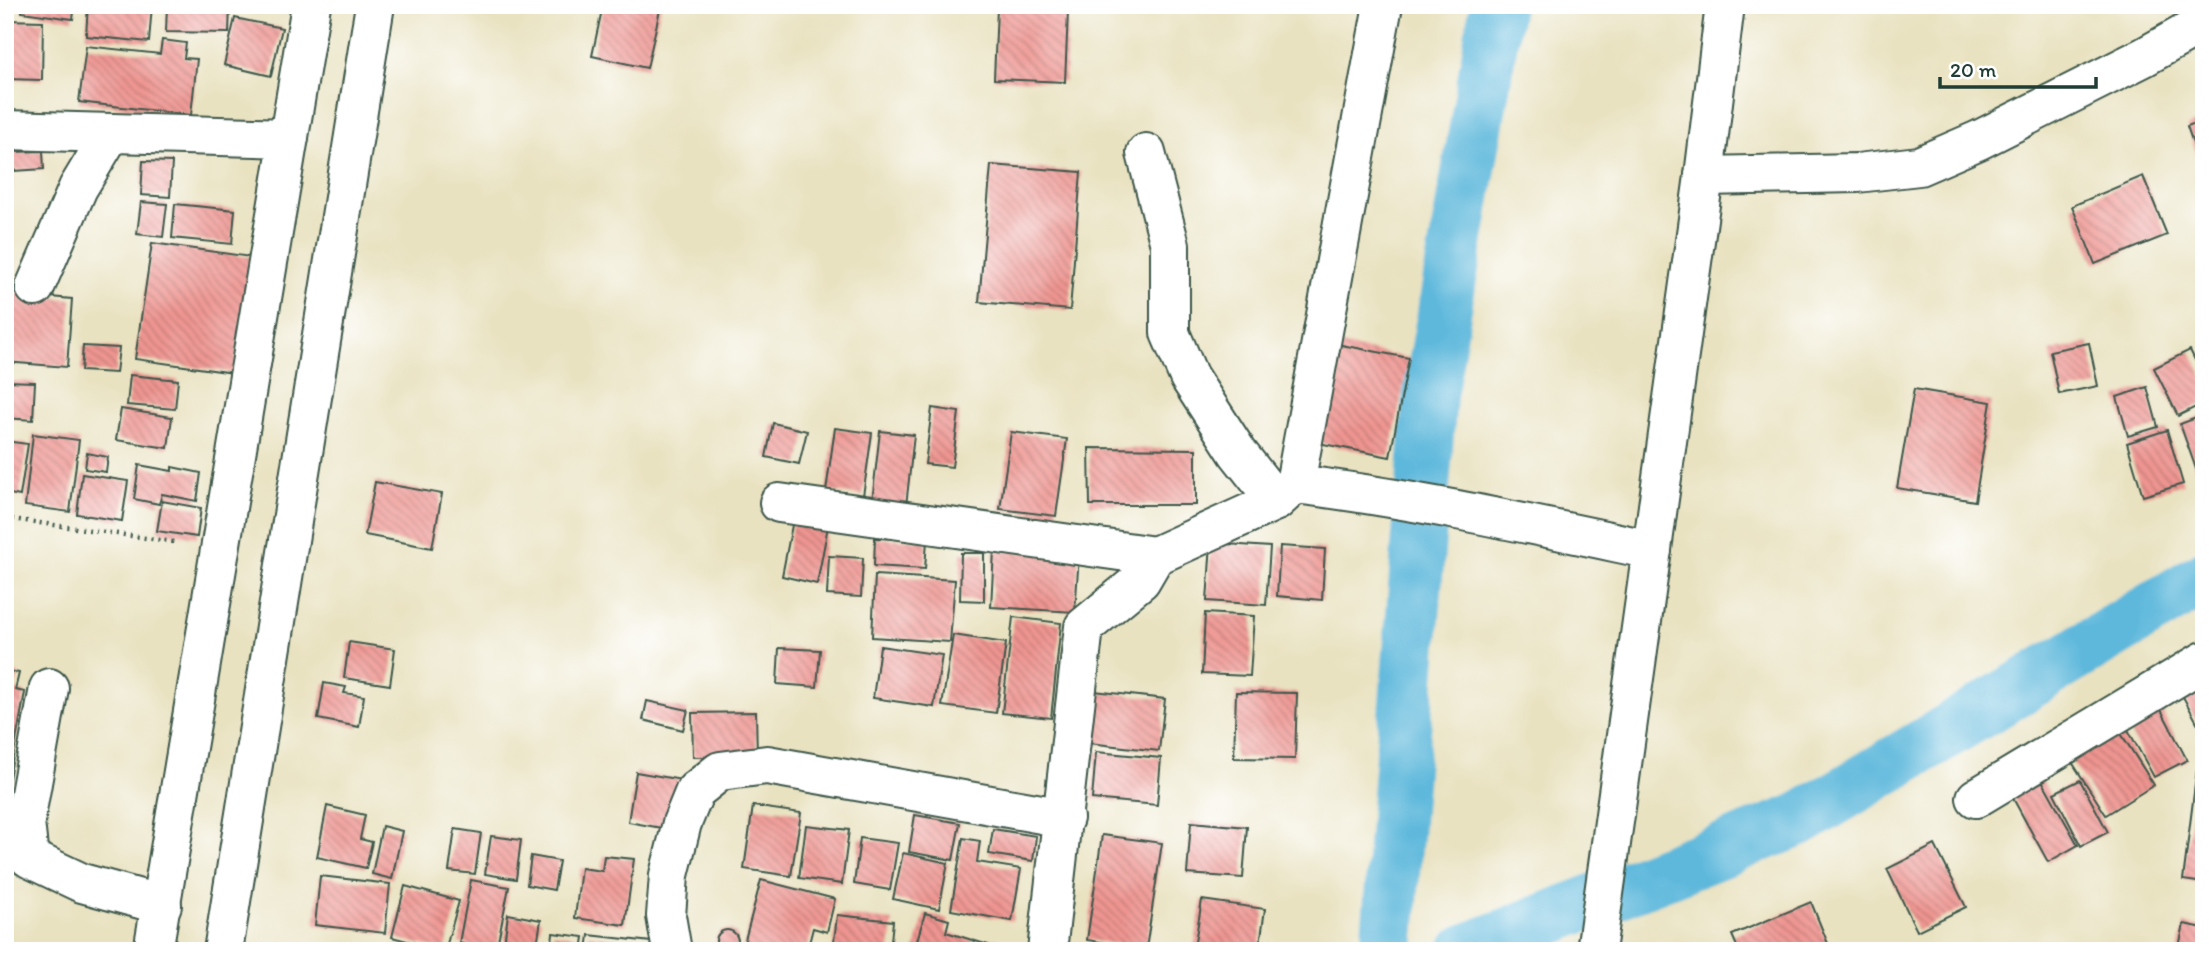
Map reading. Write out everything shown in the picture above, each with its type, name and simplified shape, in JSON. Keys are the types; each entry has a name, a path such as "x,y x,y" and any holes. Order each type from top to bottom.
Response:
{"street":[{"path":"153,951 311,5"},
{"path":"223,951 375,5"},
{"path":"1285,492 1383,5"},
{"path":"1597,951 1704,176 1725,5"},
{"path":"1704,176 1857,173 1919,166 1979,140 2132,63 2204,23"},
{"path":"5,130 289,138"},
{"path":"35,287 78,188 111,133"},
{"path":"1146,153 1170,246 1170,333 1189,377 1238,453 1285,492"},
{"path":"1047,951 1084,627 1141,580 1155,556 1285,492 1365,493 1652,550"},
{"path":"779,503 1155,556"},
{"path":"1976,798 2204,661"},
{"path":"49,688 25,822 29,858 82,883 162,905"},
{"path":"672,951 666,916 669,875 682,823 695,791 720,771 767,765 1064,818"}],"path":[{"path":"5,518 220,548"}],"building":[{"path":"23,5 75,5 73,19 22,12"},
{"path":"88,5 152,5 149,42 86,36"},
{"path":"167,5 230,5 229,33 166,32"},
{"path":"603,5 661,5 647,68 592,56"},
{"path":"997,8 1068,11 1065,82 994,79"},
{"path":"235,18 282,28 271,76 224,65"},
{"path":"5,20 43,21 42,80 5,79"},
{"path":"162,40 186,43 184,58 197,59 191,115 79,102 86,46 160,54"},
{"path":"2204,120 2204,172 2203,172 2187,126"},
{"path":"43,151 44,169 14,171 13,152"},
{"path":"143,161 172,162 170,197 141,195"},
{"path":"991,165 1081,172 1070,310 979,302"},
{"path":"2143,176 2167,235 2095,264 2072,206"},
{"path":"141,202 167,204 163,237 137,234"},
{"path":"175,204 235,210 232,244 172,238"},
{"path":"152,243 251,257 234,373 135,359"},
{"path":"5,293 72,299 67,367 5,362"},
{"path":"1331,343 1409,358 1390,457 1313,442"},
{"path":"2089,343 2098,386 2059,394 2050,351"},
{"path":"83,346 119,348 116,373 81,371"},
{"path":"2190,350 2204,378 2204,403 2178,416 2154,368"},
{"path":"130,375 178,380 175,409 127,405"},
{"path":"5,381 35,382 33,420 5,418"},
{"path":"2147,387 2158,427 2128,436 2117,397"},
{"path":"1914,389 1991,402 1975,501 1897,488"},
{"path":"932,408 959,412 952,467 925,464"},
{"path":"121,409 172,417 168,448 116,440"},
{"path":"2204,415 2204,475 2199,477 2180,424"},
{"path":"773,423 807,431 799,464 766,457"},
{"path":"835,428 872,433 863,496 826,491"},
{"path":"2167,430 2183,484 2143,496 2127,443"},
{"path":"880,431 914,435 906,506 872,502"},
{"path":"1011,432 1067,439 1056,516 1000,509"},
{"path":"33,434 79,440 70,512 25,506"},
{"path":"5,441 28,444 20,496 5,493"},
{"path":"1089,448 1196,449 1196,505 1090,505"},
{"path":"87,453 108,457 106,472 85,469"},
{"path":"139,465 172,471 172,467 201,473 197,501 162,494 159,504 134,499"},
{"path":"82,474 128,481 122,521 77,514"},
{"path":"375,482 442,494 432,548 365,535"},
{"path":"162,501 201,508 197,537 157,531"},
{"path":"793,520 828,526 817,584 782,576"},
{"path":"875,538 927,540 925,569 874,566"},
{"path":"1211,543 1270,547 1266,605 1207,601"},
{"path":"1280,546 1325,549 1322,600 1277,596"},
{"path":"994,550 1079,555 1075,612 991,607"},
{"path":"961,553 984,553 984,601 960,600"},
{"path":"829,556 863,558 861,597 827,595"},
{"path":"875,575 955,580 950,642 872,637"},
{"path":"1205,613 1254,616 1250,676 1202,674"},
{"path":"1013,617 1061,623 1051,718 1002,713"},
{"path":"953,635 1006,643 996,713 942,706"},
{"path":"349,642 395,649 390,685 344,678"},
{"path":"880,646 942,655 934,707 873,698"},
{"path":"779,648 820,650 817,687 777,684"},
{"path":"2204,669 2204,735 2176,684"},
{"path":"5,670 19,673 15,690 25,692 7,789"},
{"path":"324,683 346,687 344,693 364,696 359,727 318,719"},
{"path":"1094,691 1165,699 1159,751 1089,743"},
{"path":"1236,692 1297,693 1295,759 1234,758"},
{"path":"2156,700 2187,760 2154,777 2122,719"},
{"path":"647,701 688,710 683,730 643,720"},
{"path":"756,712 757,756 693,757 692,713"},
{"path":"2118,729 2154,785 2106,815 2070,759"},
{"path":"1096,752 1161,758 1157,805 1092,799"},
{"path":"2199,753 2204,754 2204,883 2183,880"},
{"path":"636,772 682,780 673,830 628,822"},
{"path":"2038,773 2078,845 2048,862 2009,791"},
{"path":"2080,780 2108,832 2081,846 2054,793"},
{"path":"327,806 365,815 360,839 372,842 366,868 317,857"},
{"path":"753,806 801,813 791,876 744,869"},
{"path":"915,815 960,823 953,860 909,852"},
{"path":"1191,822 1247,827 1243,878 1187,874"},
{"path":"806,825 849,830 842,884 799,878"},
{"path":"382,826 402,831 392,879 372,874"},
{"path":"455,829 481,833 475,874 449,871"},
{"path":"993,829 1036,836 1033,861 989,854"},
{"path":"1102,835 1162,843 1146,949 1087,940"},
{"path":"491,836 521,840 516,879 485,874"},
{"path":"860,838 898,843 890,890 854,884"},
{"path":"963,838 980,841 977,862 1021,869 1012,921 951,910"},
{"path":"1935,845 1966,907 1917,931 1887,869"},
{"path":"903,853 948,863 939,909 893,899"},
{"path":"531,856 559,861 554,890 527,885"},
{"path":"604,856 634,859 625,925 575,918 581,868 602,871"},
{"path":"320,876 390,884 385,933 315,925"},
{"path":"471,880 509,887 496,951 459,943"},
{"path":"761,880 835,899 827,932 813,928 807,951 742,951"},
{"path":"405,886 459,901 445,951 392,937"},
{"path":"1202,900 1265,909 1259,951 1194,948"},
{"path":"1811,902 1831,951 1739,951 1732,935"},
{"path":"925,913 949,920 946,932 1008,951 914,951"},
{"path":"508,914 541,920 536,951 503,951"},
{"path":"837,915 893,921 890,951 833,951"},
{"path":"2184,924 2204,928 2204,951 2178,951"},
{"path":"727,930 735,933 738,941 735,949 727,952 719,949 716,941 719,933"},
{"path":"553,933 584,937 582,951 551,951"},
{"path":"589,935 651,942 650,951 587,951"}],"waterway":[{"path":"1387,951 1430,395 1497,5"},
{"path":"1466,951 1799,820 2204,578"}]}
